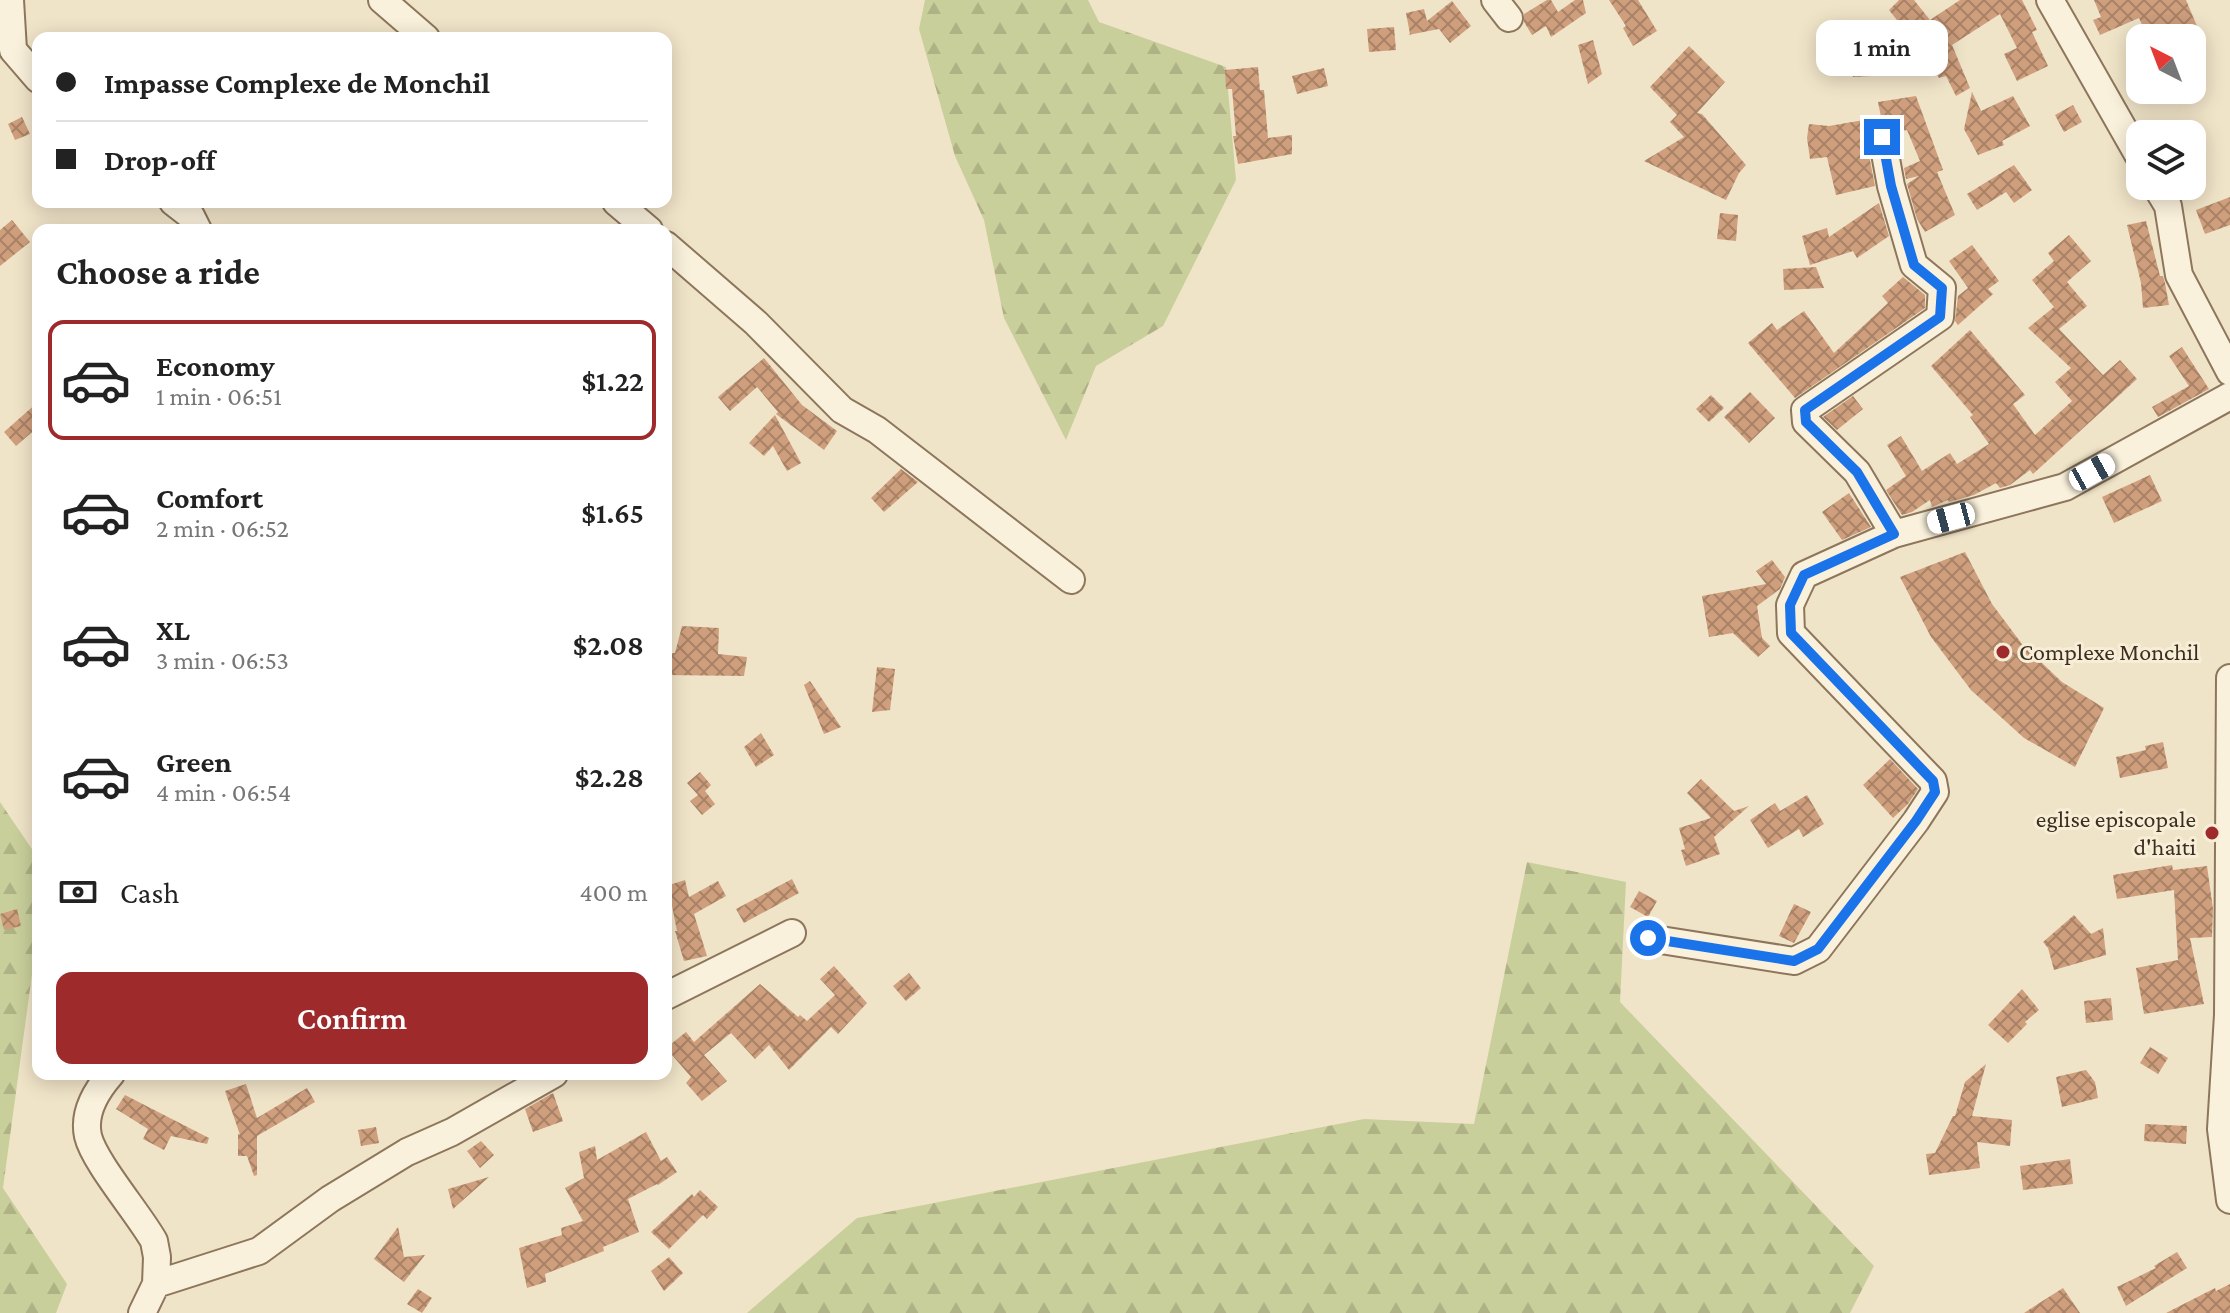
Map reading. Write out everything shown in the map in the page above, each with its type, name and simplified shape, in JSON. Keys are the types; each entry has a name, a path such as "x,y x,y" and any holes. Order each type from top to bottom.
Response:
{"street":[{"path":"10,0 13,50 32,72"},
{"path":"382,0 419,32"},
{"path":"2050,0 2126,133"},
{"path":"1882,137 1891,186 1914,265 1942,288 1940,317 1805,410 1806,422 1857,472 1894,534"},
{"path":"2164,200 2179,275 2230,372"},
{"path":"181,208 195,224"},
{"path":"623,208 642,224"},
{"path":"672,257 756,323 842,410 877,430 1071,580"},
{"path":"1648,938 1794,961 1818,949 1935,792 1933,781 1791,633 1790,605 1804,575 1894,534 2065,487 2230,396"},
{"path":"2229,686 2229,1015 2221,1129 2230,1200"},
{"path":"672,993 792,933"},
{"path":"107,1080 93,1099 88,1135 98,1156 154,1241 156,1284 142,1313"},
{"path":"156,1284 259,1251 330,1199 407,1152 452,1132 543,1080"}],"green space":[{"path":"925,0 1088,0 1099,22 1226,67 1236,180 1163,326 1096,366 1066,440 1004,318 984,220 955,156 919,29"},
{"path":"0,802 32,849 32,974 3,1188 67,1284 56,1313 0,1313"},
{"path":"1527,862 1626,882 1620,1002 1874,1266 1850,1313 747,1313 857,1218 1364,1119 1474,1124"}],"building":[{"path":"1551,0 1558,12 1575,0 1583,0 1586,13 1551,37 1546,26 1532,35 1524,22 1524,14"},
{"path":"1609,0 1638,0 1657,31 1633,46 1623,28 1626,26"},
{"path":"1899,0 1914,0 1930,20 1960,0 2022,0 2037,30 2032,32 2048,66 2017,81 2004,54 2017,48 2000,14 1952,45 1970,88 1956,96 1946,76 1939,78 1912,26 1904,29 1889,10"},
{"path":"2094,0 2186,0 2196,24 2142,24 2139,18 2100,35 2093,20 2101,17"},
{"path":"1452,1 1471,26 1450,43 1439,29 1408,35 1406,13 1424,9 1427,21"},
{"path":"1394,27 1396,50 1369,52 1367,29"},
{"path":"1593,40 1602,74 1588,84 1578,45"},
{"path":"1689,46 1725,82 1697,113 1702,114 1746,165 1726,200 1644,161 1684,137 1670,122 1677,115 1650,87"},
{"path":"1869,52 1871,76 1853,77 1851,53"},
{"path":"1258,67 1260,90 1264,90 1268,138 1292,135 1292,154 1238,164 1233,136 1236,136 1232,89 1226,89 1225,70"},
{"path":"1324,68 1328,86 1297,94 1292,76"},
{"path":"1972,92 1981,111 2013,96 2030,126 2002,141 2004,145 1978,155 1964,129"},
{"path":"1916,96 1943,170 1937,172 1955,215 1925,232 1917,219 1907,184 1919,176 1906,179 1904,168 1920,161 1907,130 1897,132 1887,122 1871,125 1866,140 1875,186 1836,195 1827,157 1810,159 1807,138 1809,124 1829,126 1881,117 1878,102"},
{"path":"2073,105 2082,122 2064,132 2055,115"},
{"path":"22,117 30,134 15,140 8,124"},
{"path":"2014,165 2032,190 2014,203 2006,192 1977,210 1967,194"},
{"path":"2230,197 2230,225 2205,234 2196,210"},
{"path":"1879,203 1889,236 1857,258 1853,251 1810,265 1802,236 1827,228 1829,237"},
{"path":"1720,213 1738,215 1736,241 1717,239"},
{"path":"12,220 30,242 0,266 0,230"},
{"path":"2146,221 2169,305 2143,308 2141,283 2127,225"},
{"path":"2069,235 2091,261 2067,282 2087,306 2059,329 2103,375 2120,360 2137,379 2033,474 2030,470 2010,485 2000,488 1996,483 1974,495 1932,507 1930,500 1902,515 1886,490 1906,476 1887,445 1901,436 1922,471 1950,453 1957,464 1989,444 1970,417 1973,415 1931,366 1970,330 2025,395 2013,404 2035,435 2072,401 2055,382 2071,368 2028,328 2054,307 2032,280 2054,261 2048,253"},
{"path":"1972,245 1999,281 1988,289 1993,294 1958,325 1955,321 1958,296 1968,288 1949,261"},
{"path":"1816,267 1824,288 1784,290 1783,269"},
{"path":"1903,277 1925,295 1925,308 1795,398 1748,343 1772,323 1777,330 1804,311 1834,353 1888,303 1882,296"},
{"path":"2182,347 2209,389 2158,417 2152,407 2189,386 2169,356"},
{"path":"764,358 802,405 837,431 824,450 776,414 778,412 757,387 730,411 718,397"},
{"path":"1750,392 1775,418 1749,443 1724,417"},
{"path":"1711,395 1724,408 1709,422 1696,409"},
{"path":"1853,396 1863,409 1837,430 1823,417"},
{"path":"32,407 32,432 16,446 4,432"},
{"path":"775,415 801,463 787,471 773,446 764,456 749,443"},
{"path":"901,469 918,482 884,512 871,498"},
{"path":"2150,475 2162,501 2114,523 2102,497"},
{"path":"1849,493 1871,527 1842,540 1822,512"},
{"path":"1965,552 1992,604 2022,644 2062,682 2104,708 2075,767 2024,738 1971,690 1931,637 1900,577"},
{"path":"1772,560 1785,577 1780,589 1757,606 1762,638 1770,646 1758,657 1733,633 1709,637 1702,596 1766,584 1756,571"},
{"path":"682,626 719,628 718,654 747,657 744,676 672,675 672,653 675,653"},
{"path":"877,667 895,669 890,710 872,712"},
{"path":"810,681 841,727 824,734 804,685"},
{"path":"761,733 774,755 756,767 744,747"},
{"path":"2163,742 2168,768 2120,778 2116,757 2146,750 2145,746"},
{"path":"1890,759 1918,789 1893,818 1863,785"},
{"path":"700,772 711,785 705,791 715,804 702,815 690,801 698,795 687,783"},
{"path":"1701,779 1734,811 1749,806 1714,837 1720,854 1686,866 1679,828 1711,818 1687,793"},
{"path":"1807,795 1824,824 1803,837 1799,829 1768,848 1750,820 1775,803 1780,811"},
{"path":"2172,865 2173,870 2207,866 2213,909 2212,937 2190,938 2204,1004 2144,1014 2136,968 2178,960 2174,890 2117,899 2113,875"},
{"path":"792,879 799,893 744,923 736,909"},
{"path":"685,880 689,897 718,881 726,896 694,914 707,956 684,961 675,931 672,884"},
{"path":"1639,891 1657,901 1648,917 1630,907"},
{"path":"1794,904 1811,912 1794,943 1779,936"},
{"path":"17,909 21,926 4,930 0,914"},
{"path":"2074,915 2091,934 2103,928 2106,955 2054,970 2048,948 2043,942"},
{"path":"834,966 867,1003 838,1034 831,1027 789,1070 769,1045 755,1059 731,1033 704,1055 727,1081 702,1101 686,1083 691,1077 672,1055 672,1043 686,1032 694,1042 760,984 798,1017 800,1015 807,1021 835,995 820,979"},
{"path":"909,973 921,988 906,1001 893,986"},
{"path":"2022,989 2039,1010 2008,1043 1988,1025"},
{"path":"2111,998 2113,1020 2086,1023 2084,1001"},
{"path":"2150,1047 2168,1058 2158,1074 2140,1063"},
{"path":"1986,1064 1972,1116 2012,1120 2010,1146 1977,1142 1980,1168 1929,1175 1926,1154 1935,1153 1955,1116 1965,1082"},
{"path":"2086,1070 2095,1082 2098,1098 2062,1107 2056,1077"},
{"path":"246,1084 257,1118 307,1088 315,1102 257,1136 257,1175 254,1176 247,1156 238,1156 240,1135 225,1091"},
{"path":"553,1093 563,1121 533,1132 525,1109"},
{"path":"125,1095 209,1138 207,1144 171,1136 164,1150 143,1139 148,1129 116,1109"},
{"path":"2145,1124 2187,1126 2186,1144 2144,1141"},
{"path":"376,1127 379,1143 361,1146 358,1130"},
{"path":"646,1132 661,1161 667,1157 677,1172 628,1199 639,1232 603,1247 604,1251 545,1274 546,1282 527,1288 519,1248 562,1235 561,1228 583,1221 565,1188 584,1178 579,1152 595,1146 597,1160"},
{"path":"481,1141 494,1155 480,1168 467,1151"},
{"path":"2070,1159 2073,1184 2023,1190 2020,1166"},
{"path":"489,1177 453,1209 448,1189"},
{"path":"700,1190 718,1207 707,1219 703,1215 669,1249 651,1232"},
{"path":"398,1227 404,1257 425,1255 404,1282 374,1259"},
{"path":"2177,1252 2187,1268 2126,1306 2117,1287 2156,1268 2154,1266"},
{"path":"669,1257 683,1273 664,1291 651,1271"},
{"path":"2230,1284 2230,1313 2166,1313 2215,1288 2216,1291"},
{"path":"2063,1288 2080,1313 2024,1313"},
{"path":"418,1289 432,1298 422,1313 407,1304"}],"place":[{"name":"Complexe Monchil","path":"2003,652"},
{"name":"eglise episcopale d'haiti","path":"2212,833"}],"route":[{"path":"1648,938 1794,961 1818,949 1935,792 1933,781 1791,633 1790,605 1804,575 1894,534 1857,472 1806,422 1805,410 1940,317 1942,288 1914,265 1891,186 1882,137"}]}
